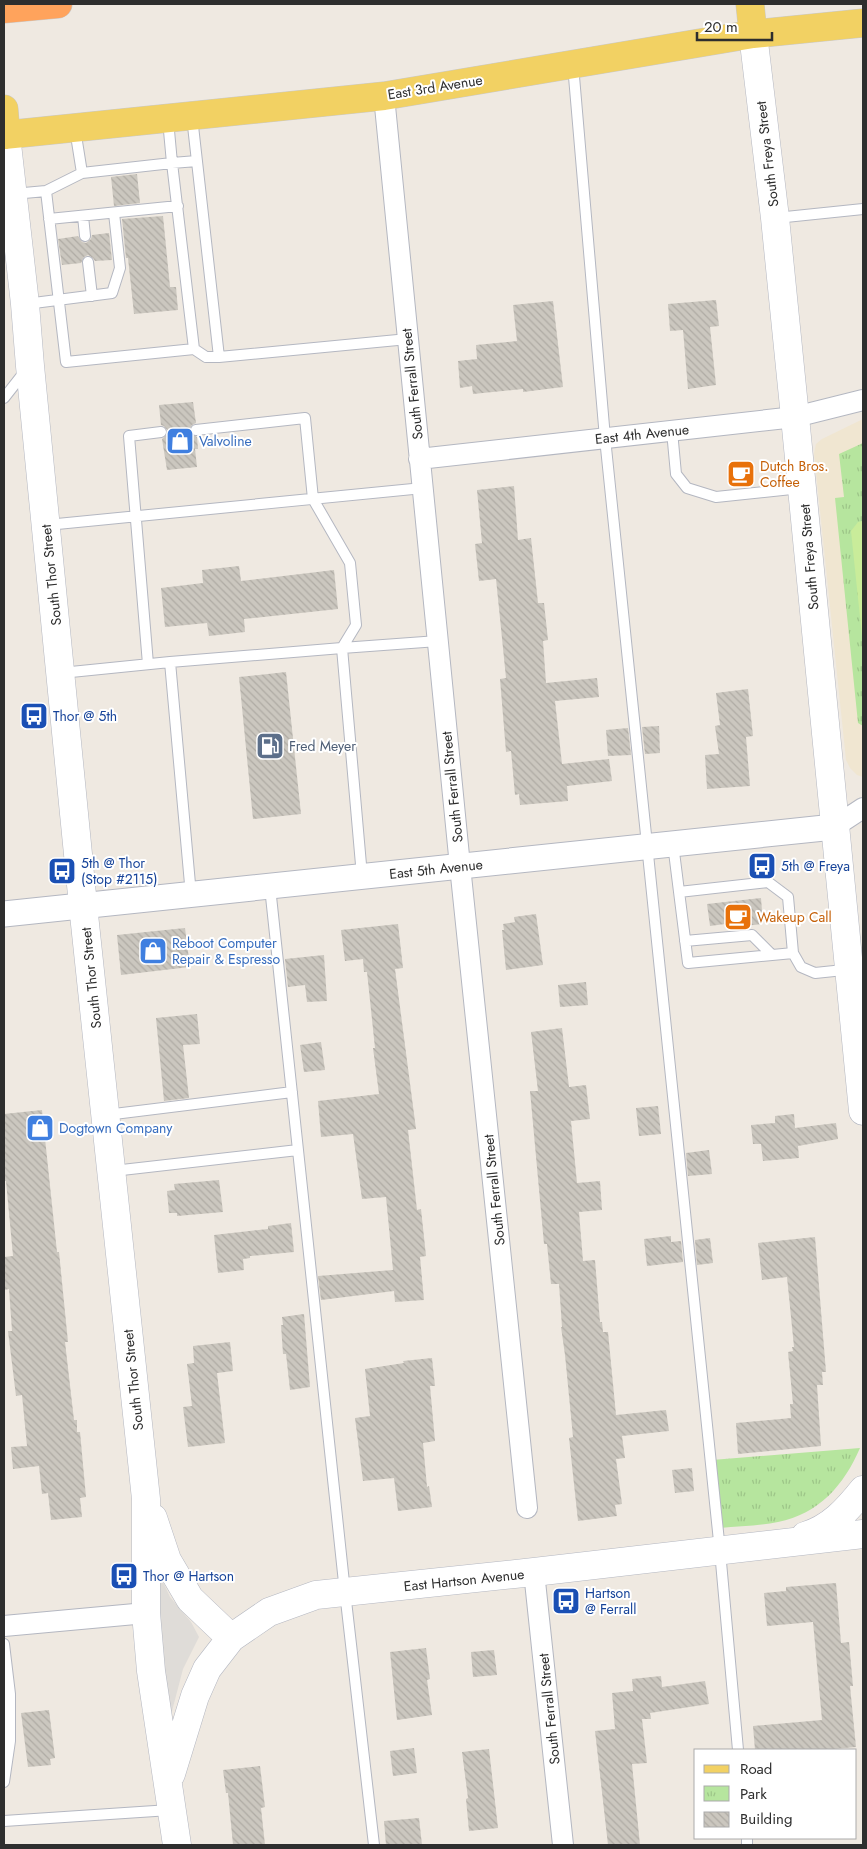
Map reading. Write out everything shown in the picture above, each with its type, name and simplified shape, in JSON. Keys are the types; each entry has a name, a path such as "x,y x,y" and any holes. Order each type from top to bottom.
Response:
{"highway":[{"path":"4,9 58,4"}],"main road":[{"name":"South Freya Street","path":"750,4 795,417 834,827 856,968 863,1111"},
{"name":"East 3rd Avenue","path":"5,127 75,128 384,96 753,34 863,23"},
{"name":"South Thor Street","path":"5,127 10,201 25,304 83,906 146,1499 146,1613 152,1677 169,1781 177,1845"},
{"path":"775,1544 811,1534 832,1523 849,1508 863,1490"},
{"path":"146,1499 167,1560 190,1599 231,1638"},
{"name":"East Hartson Avenue","path":"169,1781 195,1696 206,1669 231,1638 269,1612 316,1595 863,1534"}],"street":[{"name":"South Ferrall Street","path":"384,96 460,866 527,1508"},
{"name":"East 4th Avenue","path":"420,459 795,417 863,400"},
{"name":"East 5th Avenue","path":"4,914 834,827 863,808"},
{"name":"South Ferrall Street","path":"534,1572 563,1845"},
{"path":"4,1626 146,1613"}],"lane":[{"path":"573,65 605,438 720,1551 738,1749"},
{"path":"180,117 197,160 218,357"},
{"path":"180,117 172,163 194,349"},
{"path":"75,128 82,173"},
{"path":"10,201 46,191 82,173 197,160"},
{"path":"46,191 57,300 66,362 194,349 206,357 218,357 408,339"},
{"path":"49,220 178,206"},
{"path":"774,218 863,209"},
{"path":"25,304 112,293 120,268 114,213"},
{"path":"83,216 85,236"},
{"path":"88,262 92,296"},
{"path":"4,398 30,366"},
{"path":"196,430 305,418 313,499 350,563 356,625 342,648 362,877"},
{"path":"672,431 676,474 687,488 716,497 802,488"},
{"path":"148,664 129,436 161,432"},
{"path":"46,526 422,488"},
{"path":"60,673 170,662 438,641"},
{"path":"170,662 191,895"},
{"path":"673,844 688,963 793,953"},
{"path":"680,892 768,882 788,897 793,953 801,967 815,973 856,968"},
{"path":"270,887 345,1592 374,1845"},
{"path":"685,941 752,935 772,955"},
{"path":"105,1115 292,1092"},
{"path":"112,1171 298,1150"},
{"path":"4,1644 10,1694 10,1741 4,1782"},
{"path":"4,1821 172,1810"}],"shaded area":[{"path":"863,419 863,777 857,775 850,768 846,760 814,453 816,444 822,439"},
{"path":"151,1556 170,1597 191,1622 199,1637 183,1669 166,1734"}],"green space":[{"path":"863,443 863,726 858,723 835,498 844,497 839,454"},
{"path":"863,521 863,646 851,531 858,522"},
{"path":"860,1448 838,1486 818,1505 806,1512 778,1522 720,1528 712,1460"}],"building":[{"path":"137,174 140,203 114,206 111,177"},
{"path":"163,216 170,287 176,287 178,310 134,314 122,219"},
{"path":"109,233 112,260 95,261 88,255 84,257 81,263 62,265 58,239 78,236 82,242 86,243 91,239 92,235"},
{"path":"716,300 719,326 710,327 716,385 688,389 683,330 670,331 668,304"},
{"path":"553,301 563,387 523,392 523,389 473,394 472,386 460,388 458,361 477,359 476,345 517,341 513,305"},
{"name":"Valvoline","path":"193,402 196,423 189,430 191,434 197,437 198,449 195,449 197,467 167,470 162,439 167,435 168,431 161,425 159,405"},
{"path":"514,486 518,540 531,538 538,603 544,603 548,640 543,641 546,683 597,678 599,697 555,701 562,764 609,759 612,781 567,786 568,801 520,805 519,794 515,795 511,751 506,752 500,679 506,678 496,579 479,581 475,544 482,543 477,490"},
{"path":"239,566 241,581 334,570 338,609 244,619 245,632 209,636 207,623 165,627 161,588 203,583 202,570"},
{"name":"Fred Meyer","path":"286,672 301,814 253,819 239,677"},
{"path":"748,689 753,736 746,737 750,786 707,789 705,755 719,754 715,726 720,725 716,693"},
{"path":"659,726 660,753 645,754 642,727"},
{"path":"628,728 631,755 608,756 606,730"},
{"name":"Wakeup Call","path":"761,898 763,924 725,928 725,924 710,926 707,904"},
{"path":"536,914 543,965 506,970 503,924 515,922 514,917"},
{"path":"398,924 403,968 395,969 416,1129 408,1130 417,1210 421,1209 426,1256 420,1257 424,1300 395,1302 394,1291 321,1300 318,1276 393,1270 386,1197 362,1199 353,1134 321,1137 318,1101 379,1094 367,972 364,972 363,959 345,961 341,930"},
{"name":"Reboot Computer Repair & Espresso","path":"185,928 190,967 121,975 117,935"},
{"path":"324,955 327,1001 307,1002 305,985 288,987 285,959"},
{"path":"586,982 588,1005 560,1007 558,985"},
{"path":"197,1014 200,1044 183,1045 189,1098 164,1101 156,1018"},
{"path":"562,1028 569,1087 586,1085 590,1119 571,1121 577,1183 600,1181 602,1210 579,1212 583,1261 595,1260 600,1322 602,1322 603,1332 608,1332 616,1415 666,1410 669,1431 622,1436 625,1458 616,1459 622,1504 615,1505 617,1516 578,1521 569,1438 573,1437 561,1327 559,1284 551,1284 547,1244 544,1244 530,1091 538,1091 531,1032"},
{"path":"321,1042 325,1070 304,1072 300,1045"},
{"path":"658,1106 661,1134 639,1136 636,1108"},
{"path":"42,1110 68,1342 65,1342 74,1420 77,1420 77,1432 80,1432 86,1497 80,1498 82,1517 51,1520 48,1493 42,1494 39,1466 13,1469 11,1447 27,1446 22,1395 16,1396 8,1331 12,1331 9,1289 4,1290 4,1257 13,1256 6,1181 4,1181 4,1114"},
{"path":"794,1114 795,1128 836,1123 838,1139 798,1146 799,1158 763,1161 761,1144 753,1144 751,1125 775,1123 775,1116"},
{"path":"709,1150 712,1174 688,1176 686,1153"},
{"path":"219,1180 223,1212 177,1216 177,1213 169,1213 167,1191 175,1190 174,1184"},
{"path":"291,1223 294,1252 250,1256 250,1258 243,1259 244,1270 218,1273 214,1235 268,1229 268,1226"},
{"path":"671,1236 671,1242 681,1241 683,1262 647,1266 644,1239"},
{"path":"815,1237 826,1372 822,1372 823,1385 817,1385 821,1446 738,1454 736,1423 791,1418 790,1404 793,1404 788,1352 793,1351 792,1347 794,1347 787,1277 762,1280 758,1243"},
{"path":"710,1238 713,1263 697,1265 695,1240"},
{"path":"304,1314 310,1387 290,1390 286,1354 283,1354 282,1317"},
{"path":"230,1342 233,1371 217,1373 225,1443 188,1447 183,1407 192,1406 187,1364 194,1363 193,1346"},
{"path":"432,1358 435,1386 430,1386 435,1441 423,1443 427,1487 429,1486 432,1507 398,1511 394,1478 363,1481 355,1418 370,1416 365,1369 404,1363 403,1361"},
{"path":"692,1468 694,1491 675,1493 672,1470"},
{"path":"836,1583 841,1643 849,1642 853,1686 850,1686 856,1747 834,1749 755,1749 753,1726 822,1720 813,1622 767,1626 764,1593 786,1591 786,1587"},
{"path":"426,1648 430,1679 427,1680 432,1715 397,1720 390,1652"},
{"path":"494,1650 497,1675 473,1677 471,1652"},
{"path":"661,1676 662,1687 705,1681 709,1704 650,1713 651,1719 642,1719 647,1763 632,1764 640,1845 608,1845 595,1731 615,1729 612,1693 633,1691 632,1679"},
{"path":"49,1710 55,1758 50,1759 51,1765 28,1767 21,1713"},
{"path":"414,1748 417,1773 393,1776 390,1751"},
{"path":"489,1749 498,1828 469,1831 466,1799 468,1798 462,1752"},
{"path":"260,1766 265,1807 261,1808 265,1845 233,1845 228,1793 226,1793 223,1770"},
{"path":"419,1818 422,1845 386,1845 384,1821"}],"place":[{"name":"Valvoline","path":"180,441"},
{"name":"Dutch Bros. Coffee","path":"741,474"},
{"name":"Thor @ 5th","path":"34,716"},
{"name":"Fred Meyer","path":"270,746"},
{"name":"5th @ Freya","path":"762,866"},
{"name":"5th @ Thor (Stop #2115)","path":"62,871"},
{"name":"Wakeup Call","path":"738,917"},
{"name":"Reboot Computer Repair & Espresso","path":"153,951"},
{"name":"Dogtown Company","path":"40,1128"},
{"name":"Thor @ Hartson","path":"124,1576"},
{"name":"Hartson @ Ferrall","path":"566,1601"}]}
